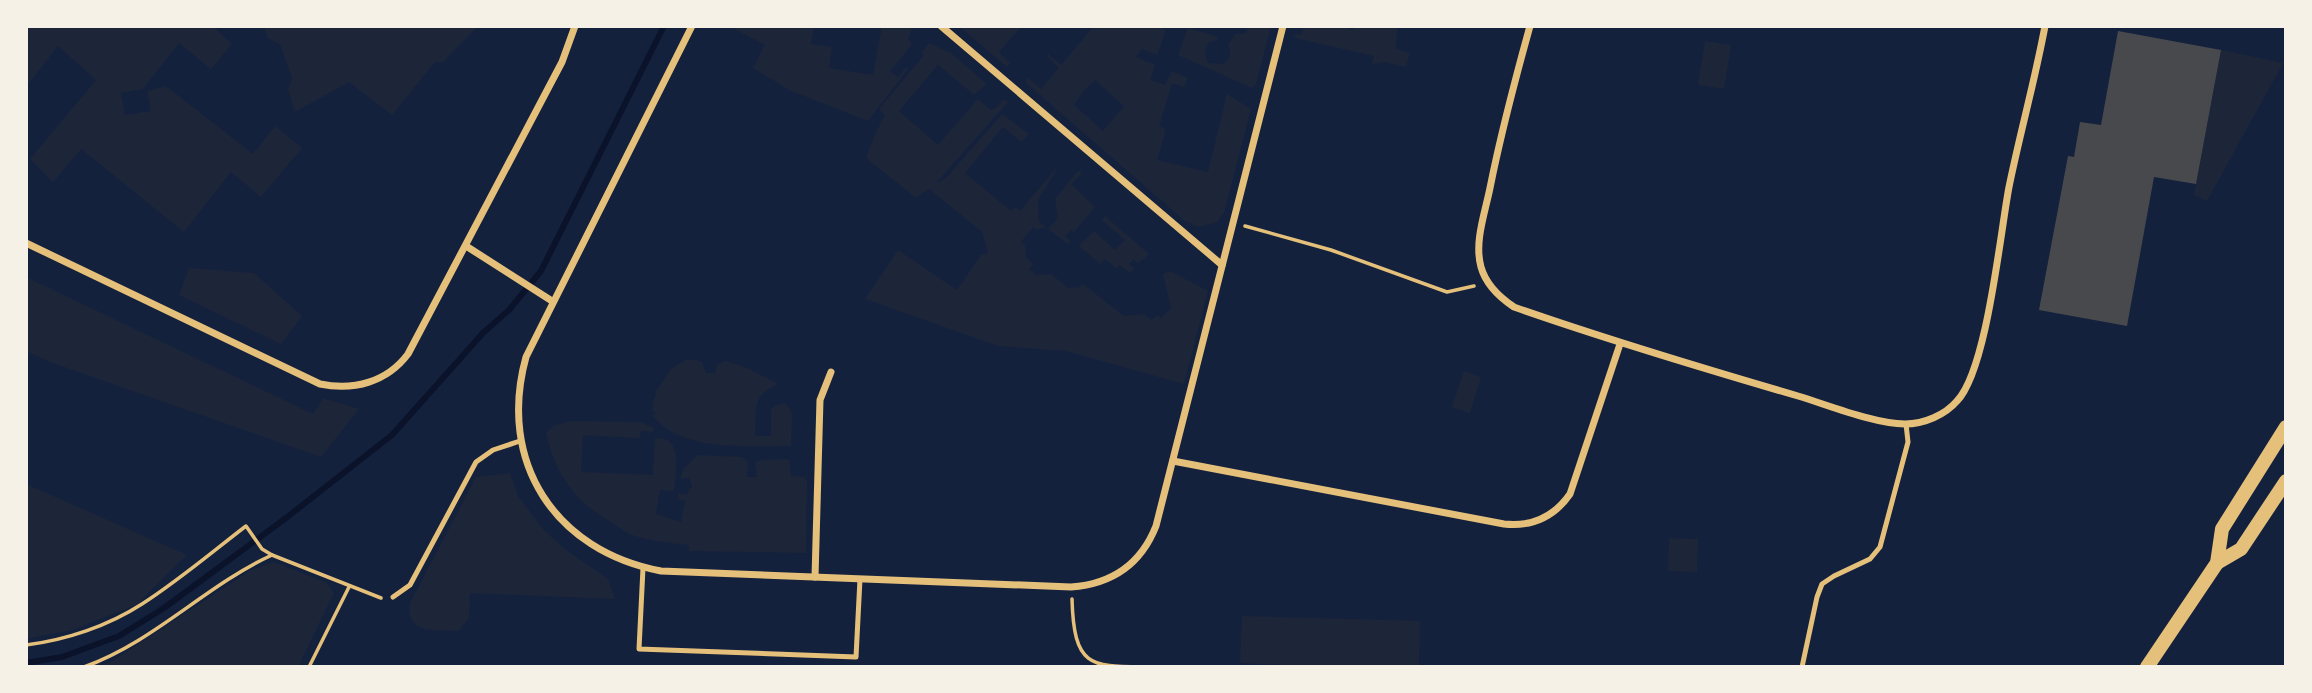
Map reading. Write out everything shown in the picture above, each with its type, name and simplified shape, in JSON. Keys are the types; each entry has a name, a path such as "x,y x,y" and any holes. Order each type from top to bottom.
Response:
{"main road":[{"path":"2217,563 2222,528 2283,435"},
{"path":"2147,667 2217,563 2241,549 2286,481"}],"street":[{"path":"26,243 310,380 330,386 349,387 380,378 402,361 466,246 562,62 575,26"},
{"path":"692,26 526,357 517,398 520,442 534,482 559,518 575,534 596,548 643,568 680,573 1072,587 1098,583 1123,572 1150,541 1161,511 1283,26"},
{"path":"941,26 1222,265"},
{"path":"1530,26 1506,109 1482,220 1479,249 1484,278 1499,297 1514,307 1620,344 1862,415 1906,424 1942,415 1958,401 1971,381 2045,26"},
{"path":"466,246 552,301"},
{"path":"1173,461 1504,524 1528,524 1558,510 1570,494 1620,344"},
{"path":"815,577 820,400 831,372"}],"lane":[{"path":"1802,667 1822,584 1870,559 1880,547 1908,442 1906,424"},
{"path":"393,597 410,585 476,461 494,450 520,442"},
{"path":"643,568 639,649 856,657 859,579"}],"path":[{"path":"1233,223 1331,250 1447,292 1476,285 1484,278"},
{"path":"26,645 51,642 96,627 142,604 246,526 262,549 272,555 375,597 393,597"},
{"path":"84,667 145,638 244,568 272,555"},
{"path":"309,667 349,587"},
{"path":"1072,601 1075,640 1091,660 1107,666 1156,667"}],"shaded area":[{"path":"26,26 213,26 232,44 211,69 179,43 143,89 121,93 125,115 151,111 147,91 166,86 253,154 275,126 302,148 261,197 231,172 184,232 81,149 53,182 30,159 96,80 58,46 26,87"},
{"path":"264,26 478,26 443,62 435,62 392,115 349,82 295,112 288,90 292,78 280,44 268,38"},
{"path":"729,26 814,26 811,44 832,47 829,68 873,75 882,26 907,26 912,30 908,38 912,45 890,71 898,77 906,67 908,69 868,121 791,91 753,68 765,45"},
{"path":"959,26 1022,26 999,52 1010,63 1007,67"},
{"path":"1094,26 1157,26 1166,30 1157,55 1142,49 1136,57 1155,65 1150,80 1165,85 1172,71 1188,78 1184,87 1172,83 1159,126 1166,129 1157,160 1208,172 1227,94 1251,109 1224,213 1217,222 1198,227 1185,221 1025,82 1028,78 1041,89 1059,68 1048,54 1061,65","holes":["1095,80 1124,106 1103,131 1074,105 1083,91"]},
{"path":"1248,26 1271,26 1256,84 1252,88 1178,55 1188,28 1216,36 1218,40 1210,42 1205,52 1206,57 1208,63 1224,64 1230,55 1228,45 1235,34 1246,33"},
{"path":"1303,26 1338,26 1353,30 1354,26 1397,26 1396,49 1410,53 1406,67 1384,62 1372,64 1374,56 1294,38 1296,34 1301,35"},
{"path":"1705,41 1731,45 1724,89 1698,85"},
{"path":"929,43 951,53 987,84 974,95 938,65 899,111 938,145 978,99 991,110 998,107 1003,99 1008,102 936,183 945,179 1002,114 1029,134 1021,142 1003,127 965,173 1011,211 1015,207 1020,211 1062,161 1038,200 1039,222 1046,227 1037,230 1033,227 1021,242 1025,246 1026,257 1034,264 1029,269 1037,275 1051,274 1068,288 1080,287 1083,284 1124,316 1144,314 1151,320 1157,315 1161,318 1171,308 1163,274 1170,271 1208,291 1184,384 1066,351 998,346 865,299 898,250 957,290 981,255 988,253 982,232 929,189 916,198 866,158 885,115 879,109 924,55 921,53"},
{"path":"2221,50 2283,63 2207,201 2194,195"},
{"path":"1078,171 1082,173 1071,184 1095,207 1074,232 1071,230 1065,236 1071,241 1068,244 1048,229 1058,218 1055,199"},
{"path":"1105,216 1149,254 1138,263 1133,259 1129,264 1134,268 1130,273 1119,265 1116,268 1105,259 1100,264 1079,246 1094,231 1115,250 1125,240 1102,220"},
{"path":"189,268 254,273 302,316 281,344 179,295"},
{"path":"26,277 313,414 323,398 359,409 321,457 50,362 26,351"},
{"path":"686,360 702,362 706,373 715,373 717,365 725,361 745,367 779,384 763,393 759,399 755,436 771,436 771,410 774,406 786,403 792,413 791,446 716,444 697,441 664,427 652,415 655,415 655,411 652,411 655,392 671,369"},
{"path":"1464,371 1481,377 1470,413 1452,407"},
{"path":"572,421 640,422 654,428 653,432 641,431 640,438 583,435 581,472 653,475 655,438 670,441 676,460 674,491 660,490 656,514 681,522 685,501 678,499 678,494 687,494 692,486 689,478 680,479 684,468 698,455 742,457 748,462 747,477 757,477 755,462 789,459 791,476 807,480 806,553 689,551 689,545 648,539 625,532 598,514 577,495 554,460 546,432 556,425"},
{"path":"510,473 518,496 542,528 562,547 608,579 615,599 470,593 469,618 459,631 424,629 418,626 412,621 410,603 476,477"},
{"path":"26,484 187,555 136,605 72,630 26,639"},
{"path":"1669,538 1698,539 1697,572 1668,571"},
{"path":"274,562 327,583 334,593 298,667 96,667 111,662 251,570"},
{"path":"1242,616 1420,621 1419,667 1240,663"}],"building":[{"path":"2118,31 2221,50 2196,184 2154,177 2127,326 2039,310 2068,156 2074,157 2080,122 2101,125"}],"waterway":[{"path":"26,663 62,657 119,636 164,608 392,435 483,333 509,310 541,271 664,26"}]}
